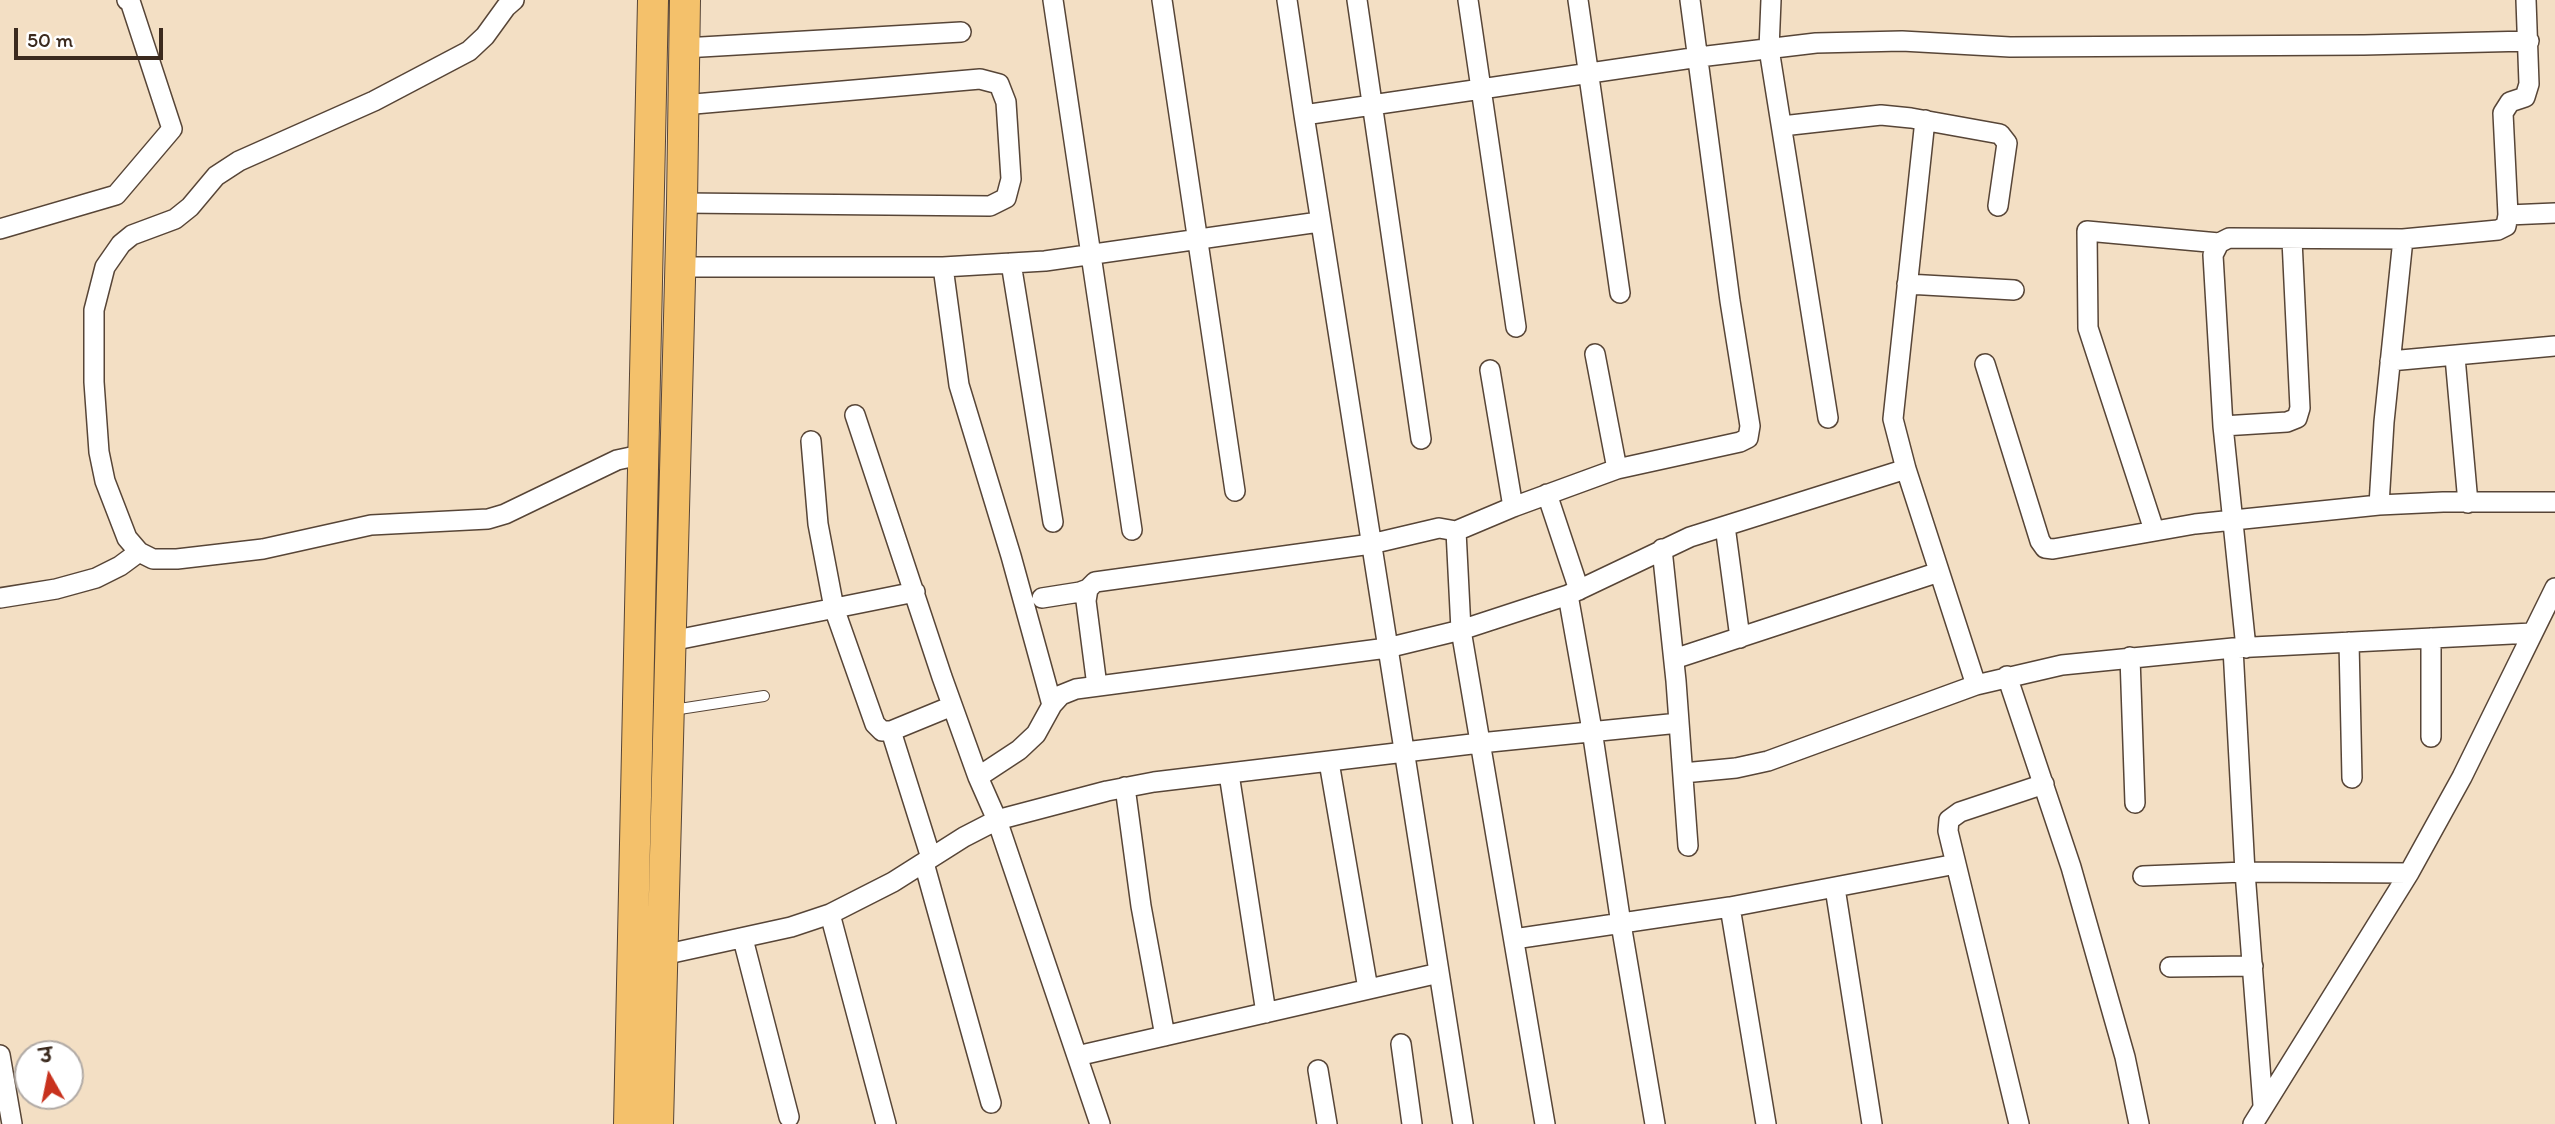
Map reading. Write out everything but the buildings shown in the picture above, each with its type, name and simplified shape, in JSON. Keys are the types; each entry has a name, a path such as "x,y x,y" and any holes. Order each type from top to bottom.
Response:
{"main road":[{"path":"629,1124 653,0"},
{"path":"658,1124 685,0"}],"street":[{"path":"0,229 116,195 172,129 130,1 127,0"},
{"path":"514,0 469,51 374,101 239,161 216,176 190,207 175,219 132,235 113,254 105,267 94,310 94,382 99,452 105,481 127,538 139,552 153,559 221,556 371,525 488,519 505,514 617,460 645,454"},
{"path":"1053,0 1089,256 1132,530"},
{"path":"1162,0 1235,491"},
{"path":"1287,0 1463,1124"},
{"path":"1357,0 1421,439"},
{"path":"1468,0 1516,327"},
{"path":"1578,0 1620,293"},
{"path":"1042,598 1080,592 1095,582 1371,544 1439,528 1456,531 1617,469 1748,438 1750,426 1730,301 1690,0"},
{"path":"1771,0 1769,49 1828,418"},
{"path":"2154,530 2088,328 2087,231 2218,243 2229,238 2403,239 2498,230 2506,226 2508,215 2503,113 2511,102 2525,97 2529,84 2526,0"},
{"path":"684,48 961,32"},
{"path":"1304,115 1373,107 1699,57 1816,43 1902,41 2010,47 2529,41"},
{"path":"682,204 990,206 1006,198 1011,180 1006,102 999,84 980,79 683,105"},
{"path":"1782,126 1881,115 2000,134 2005,138 2007,151 1998,206"},
{"path":"1924,120 1894,419 1906,469 1976,685"},
{"path":"2508,215 2555,212"},
{"path":"680,267 943,267 1011,263 1089,256 1320,222"},
{"path":"2379,505 2403,239"},
{"path":"2223,426 2287,422 2297,418 2300,408 2292,240"},
{"path":"2218,243 2213,255 2239,648 2245,872 2263,1105"},
{"path":"1011,263 1053,523"},
{"path":"943,267 959,385 1011,556 1052,705"},
{"path":"1907,284 2014,290"},
{"path":"2390,361 2555,346"},
{"path":"1595,354 1617,469"},
{"path":"2455,356 2468,503"},
{"path":"1985,364 2040,541 2045,548 2053,550 2154,530 2232,519 2379,505 2555,502"},
{"path":"1490,370 1513,507"},
{"path":"855,415 953,706 978,777 997,820 1100,1124"},
{"path":"811,441 818,524 834,608 875,724 882,731 891,731 953,706"},
{"path":"978,777 1018,750 1036,734 1052,705 1061,695 1076,689 1387,648 1461,630 1573,593 1662,549 1725,526 1906,469"},
{"path":"1547,494 1573,593 1621,924 1655,1124"},
{"path":"1725,526 1740,638"},
{"path":"1456,531 1461,630 1545,1124"},
{"path":"1662,549 1674,659 1688,846"},
{"path":"0,598 56,589 96,578 120,566 139,552"},
{"path":"1674,659 1939,572"},
{"path":"2253,1124 2409,873 2462,777 2555,588"},
{"path":"1088,589 1086,601 1097,686"},
{"path":"671,640 915,592"},
{"path":"1683,773 1736,768 1768,761 1976,685 2062,665 2239,648 2532,633"},
{"path":"2431,638 2431,737"},
{"path":"2349,642 2352,778"},
{"path":"2130,657 2135,803"},
{"path":"2007,677 2044,784 2099,964 2125,1057 2139,1124"},
{"path":"663,955 743,939 830,914 997,820 1125,788 1480,743 1679,723"},
{"path":"891,731 991,1103"},
{"path":"1329,762 1368,989"},
{"path":"1229,774 1266,1013"},
{"path":"2019,1124 1948,831 1949,820 1960,812 2044,784"},
{"path":"1125,788 1141,906 1165,1036"},
{"path":"1514,939 1730,907 1956,864"},
{"path":"2143,876 2245,872 2409,873"},
{"path":"1835,888 1872,1124"},
{"path":"1730,907 1766,1124"},
{"path":"830,914 886,1124"},
{"path":"743,939 789,1117"},
{"path":"2170,967 2253,966"},
{"path":"1077,1056 1439,972"},
{"path":"1401,1044 1412,1124"},
{"path":"0,1055 12,1124"},
{"path":"1318,1070 1321,1123"}],"lane":[{"path":"669,711 764,696"}]}
